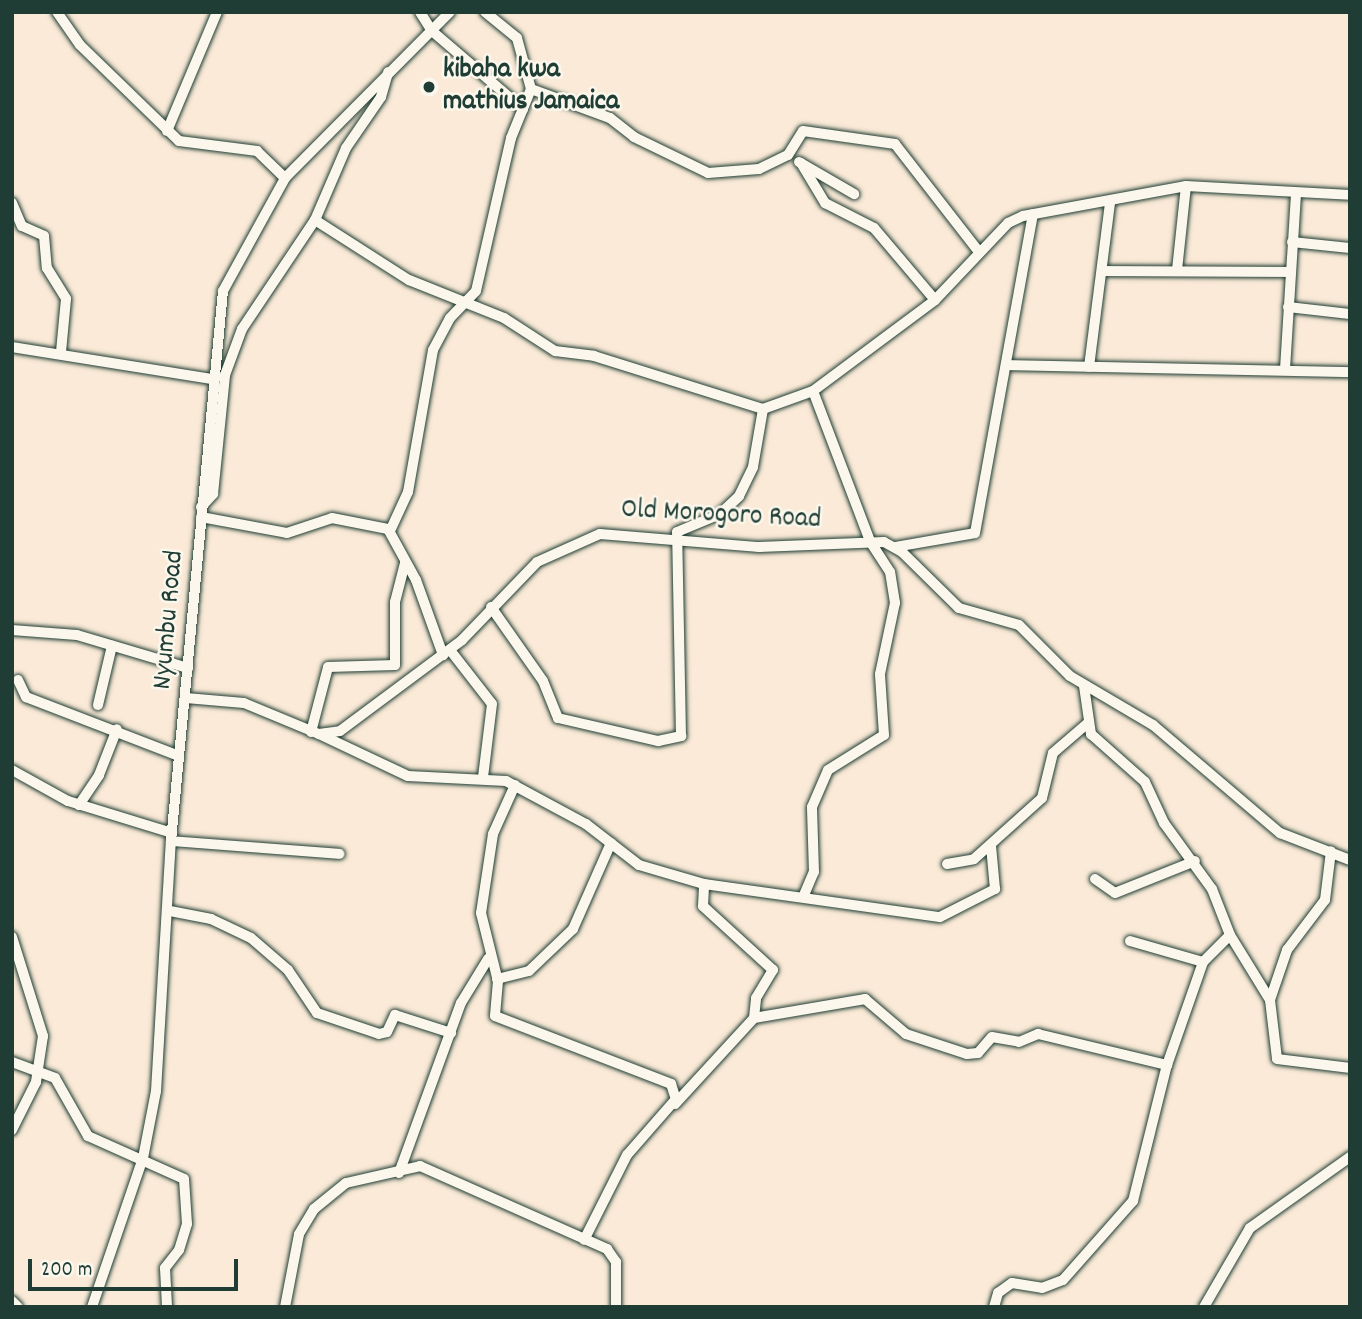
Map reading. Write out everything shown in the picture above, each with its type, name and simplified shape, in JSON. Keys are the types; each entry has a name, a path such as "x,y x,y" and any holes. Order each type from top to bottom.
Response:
{"street":[{"path":"57,12 80,46 167,131 190,146 257,151 285,178"},
{"path":"167,131 217,12"},
{"path":"420,12 432,31 523,109"},
{"name":"Nyumbu Road","path":"92,1307 143,1158 156,1091 170,911 172,837 186,698 211,379 223,291 285,178 450,12"},
{"path":"484,777 492,704 446,653 390,531 408,492 433,350 464,306 486,261 501,173 531,89 517,38 485,12"},
{"path":"388,72 382,97 346,148 314,220 236,342 225,374 213,494 201,512 276,532 332,518 390,531"},
{"path":"531,89 610,118 634,137 708,173 724,167 748,171 785,156 809,130 895,144 979,252"},
{"path":"785,156 854,194"},
{"path":"800,163 825,203 874,229 935,300"},
{"path":"314,220 464,306 504,318 555,351 594,356 763,410 813,391 935,300 1008,223 1033,214 1186,186 1350,195"},
{"path":"1177,270 1186,186"},
{"path":"1285,369 1296,194"},
{"path":"12,202 17,225 44,236 47,268 66,299 61,352"},
{"path":"1089,368 1110,202"},
{"path":"895,547 975,533 1008,365 1033,214"},
{"path":"1292,242 1350,248"},
{"path":"1102,271 1290,272"},
{"path":"1287,307 1350,314"},
{"path":"12,347 61,352 211,379"},
{"path":"1008,365 1350,372"},
{"path":"804,895 814,872 812,807 828,770 884,736 880,674 894,585 870,541 813,391"},
{"path":"491,607 543,681 553,715 584,728 674,739 685,723 676,536 681,527 720,514 739,496 753,467 763,410"},
{"name":"Old Morogoro Road","path":"315,733 353,724 446,653 537,562 576,540 619,533 676,536 759,547 870,541 895,547"},
{"path":"895,547 958,608 1019,625 1084,686 1153,725 1280,833 1350,860"},
{"path":"315,733 328,667 395,665 395,602 405,563"},
{"path":"12,630 112,646 188,668"},
{"path":"98,705 112,646"},
{"path":"18,680 26,697 117,729 179,756"},
{"path":"1084,686 1088,723 1096,741 1146,782 1164,823 1195,860 1230,935 1270,1000 1277,1059 1350,1068"},
{"path":"186,698 244,703 408,776 484,777 515,785 611,843 639,865 704,884 804,895 940,917 995,888 991,846"},
{"path":"947,864 975,859 1042,798 1053,753 1088,723"},
{"path":"79,805 99,775 117,729"},
{"path":"12,770 79,805 172,837 339,854"},
{"path":"515,785 487,865 481,928 488,960 497,979 498,1018 687,1091"},
{"path":"497,979 529,971 573,929 611,843"},
{"path":"1270,1000 1287,950 1325,900 1331,851"},
{"path":"1095,879 1115,893 1195,860"},
{"path":"584,1240 626,1155 754,1018 756,998 773,970 708,912 701,901 704,884"},
{"path":"170,911 211,919 251,938 288,970 317,1013 379,1034 387,1032 394,1015 451,1033"},
{"path":"994,1307 998,1293 1012,1283 1042,1288 1063,1280 1133,1201 1167,1065 1203,962 1230,935"},
{"path":"12,937 43,1036 41,1068 12,1130"},
{"path":"1130,941 1203,962"},
{"path":"399,1173 451,1033 488,960"},
{"path":"754,1018 865,999 906,1034 967,1054 978,1053 992,1037 1019,1042 1038,1034 1167,1065"},
{"path":"12,1062 41,1068 55,1079 88,1136 178,1174 188,1185 182,1244 165,1268 167,1307"},
{"path":"671,1084 675,1104"},
{"path":"1204,1307 1250,1227 1350,1157"},
{"path":"285,1307 306,1218 346,1184 420,1166 436,1169 613,1253 616,1307"},
{"path":"12,1301 18,1307"}],"place":[{"name":"kibaha kwa mathius Jamaica","path":"429,87"}]}
